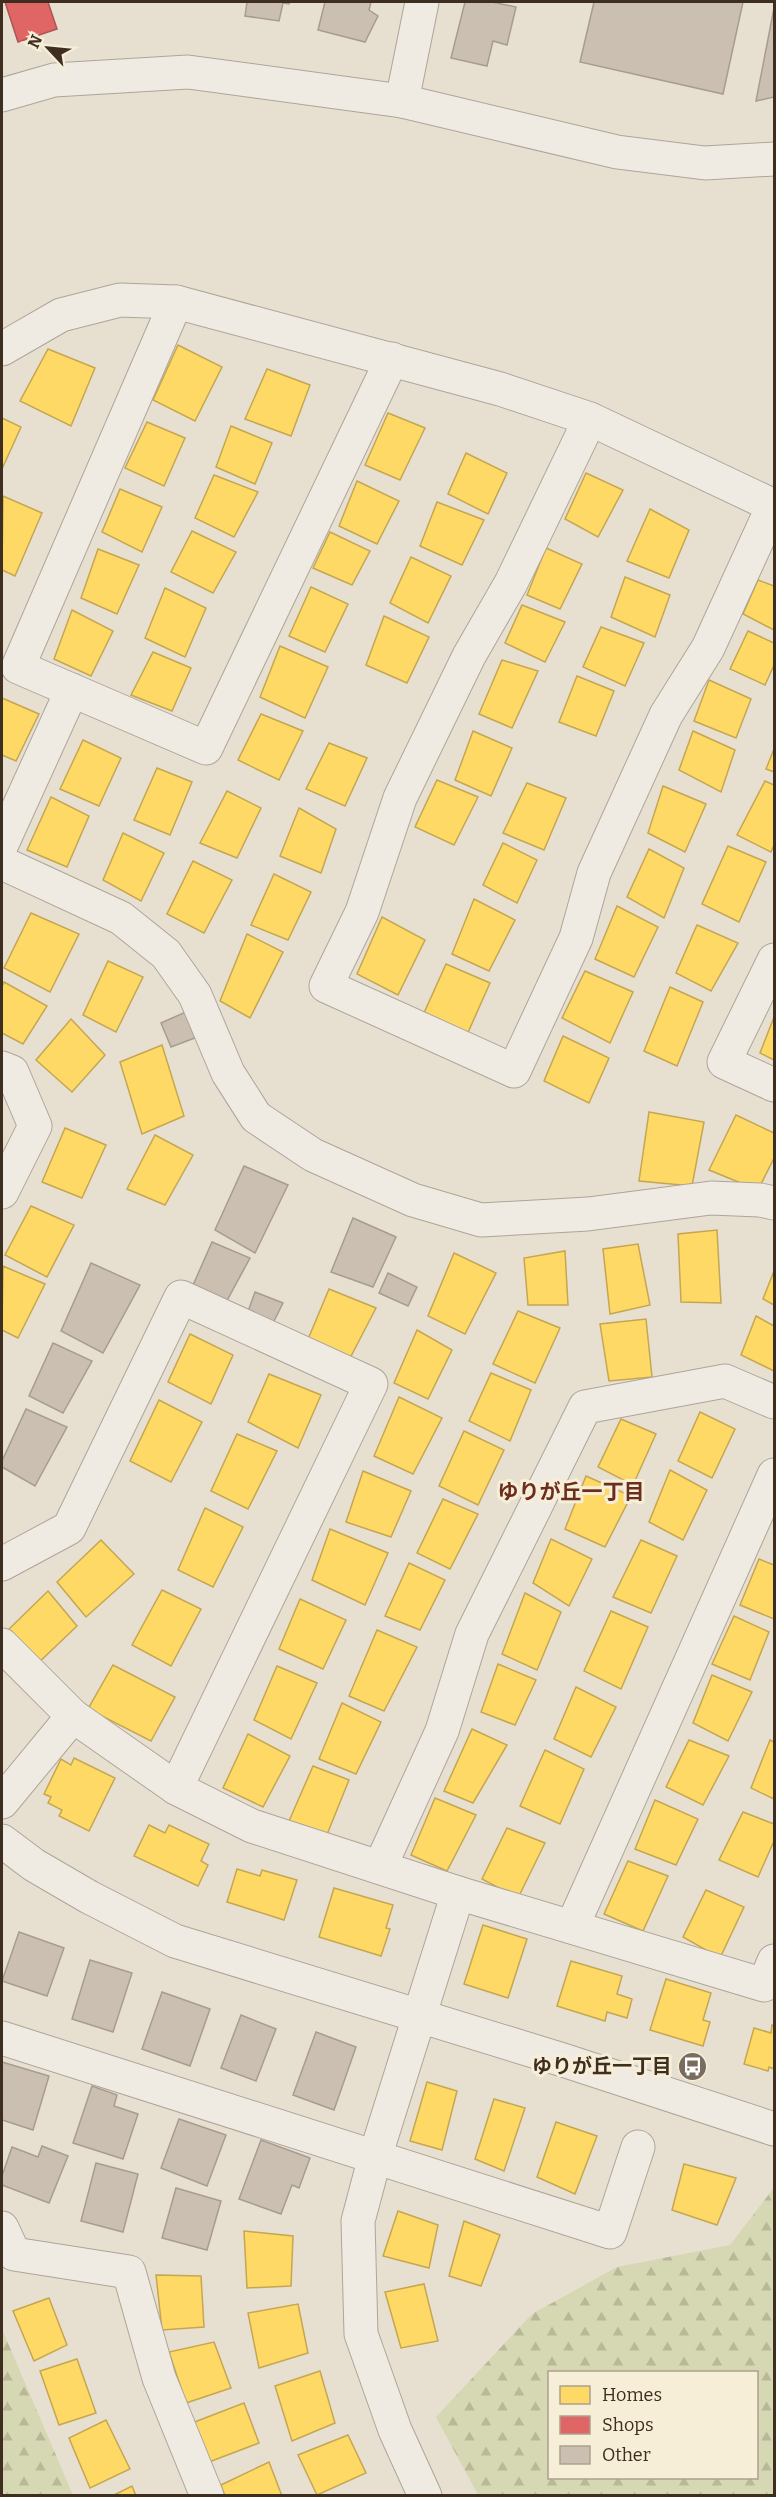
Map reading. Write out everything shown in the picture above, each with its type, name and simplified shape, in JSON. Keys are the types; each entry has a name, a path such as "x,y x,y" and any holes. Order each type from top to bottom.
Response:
{"street":[{"path":"402,101 422,2"},
{"path":"2,95 54,80 188,72 402,101 618,152 705,163 774,159"},
{"path":"2,349 61,315 120,300 176,302 500,389 590,419 774,506 708,648 666,715 594,873 576,938 514,1071 327,986 362,912 400,798 469,657 511,584 590,419"},
{"path":"176,302 18,667 206,748 392,359"},
{"path":"2,844 72,690"},
{"path":"2,863 121,918 166,954 195,995 228,1073 256,1117 313,1155 413,1200 481,1220 588,1214 711,1198 760,1200 774,1203"},
{"path":"774,960 724,1062 774,1085"},
{"path":"2,1068 12,1072 34,1126 2,1192"},
{"path":"2,1564 69,1528 181,1297 371,1384 176,1788"},
{"path":"380,1867 442,1731 472,1634 585,1407 725,1381 774,1402"},
{"path":"572,1927 774,1474"},
{"path":"2,1645 73,1716 176,1788 252,1826 458,1893 764,1985 774,1960"},
{"path":"2,1802 73,1716"},
{"path":"2,1841 34,1865 89,1897 175,1941 562,2060 774,2129"},
{"path":"422,2494 395,2430 361,2334 358,2221 375,2157 458,1893"},
{"path":"2,2038 610,2232 639,2147"},
{"path":"2,2228 14,2254 129,2272 159,2378 207,2496"}],"green space":[{"path":"773,2189 774,2495 478,2495 436,2417 532,2314 617,2267 730,2245"},
{"path":"2,2329 73,2495 2,2495"}],"building: Homes":[{"path":"178,345 222,367 195,421 153,400"},
{"path":"48,349 95,368 71,426 20,401"},
{"path":"267,369 310,385 291,436 245,419"},
{"path":"388,413 425,428 400,480 365,465"},
{"path":"2,418 21,427 2,469"},
{"path":"147,422 185,438 164,486 125,468"},
{"path":"231,426 272,443 255,484 216,467"},
{"path":"466,453 507,473 488,514 448,494"},
{"path":"586,473 623,490 598,537 565,519"},
{"path":"214,475 258,492 234,537 195,518"},
{"path":"357,481 399,501 377,544 339,526"},
{"path":"120,489 162,507 142,552 102,532"},
{"path":"3,496 42,513 15,576 2,570"},
{"path":"437,502 484,520 462,565 420,546"},
{"path":"650,509 689,530 669,578 627,561"},
{"path":"192,531 236,552 213,593 171,572"},
{"path":"330,532 370,551 352,585 313,568"},
{"path":"546,548 582,564 560,609 527,595"},
{"path":"98,549 139,565 117,614 81,598"},
{"path":"411,557 451,576 428,623 390,603"},
{"path":"625,577 670,595 655,637 611,617"},
{"path":"758,580 774,586 774,630 743,614"},
{"path":"311,587 348,604 325,652 289,636"},
{"path":"165,588 206,608 185,657 145,638"},
{"path":"522,605 565,622 545,662 505,643"},
{"path":"72,610 113,631 91,676 54,659"},
{"path":"384,616 429,637 407,683 366,665"},
{"path":"601,627 644,643 625,686 583,667"},
{"path":"748,631 774,643 774,665 765,685 730,669"},
{"path":"280,646 328,667 305,718 260,697"},
{"path":"153,652 191,668 172,711 131,695"},
{"path":"502,660 538,671 512,728 479,714"},
{"path":"577,676 614,691 596,736 559,722"},
{"path":"709,680 751,699 736,738 694,721"},
{"path":"2,698 39,714 16,761 2,755"},
{"path":"261,714 303,731 279,780 238,760"},
{"path":"473,731 512,748 491,796 455,780"},
{"path":"693,731 735,750 721,792 679,770"},
{"path":"83,740 121,758 99,806 60,789"},
{"path":"329,743 367,758 345,806 306,789"},
{"path":"774,749 774,772 766,769"},
{"path":"157,768 192,782 170,835 134,820"},
{"path":"437,780 478,797 454,845 415,827"},
{"path":"765,781 774,785 774,845 771,852 737,835"},
{"path":"527,783 566,798 544,850 503,833"},
{"path":"663,786 706,804 685,852 648,833"},
{"path":"227,791 261,808 237,858 200,843"},
{"path":"51,797 89,816 67,867 27,850"},
{"path":"299,808 336,829 321,873 280,856"},
{"path":"123,833 164,853 141,901 103,880"},
{"path":"503,843 537,860 517,903 483,885"},
{"path":"728,846 766,862 739,922 702,904"},
{"path":"649,849 684,868 664,918 627,897"},
{"path":"193,861 232,880 204,933 167,914"},
{"path":"274,874 311,892 288,940 251,925"},
{"path":"474,899 515,920 489,971 452,954"},
{"path":"617,906 658,927 634,977 595,959"},
{"path":"31,913 79,934 50,992 4,968"},
{"path":"382,917 425,940 398,995 357,974"},
{"path":"697,925 738,943 711,991 676,973"},
{"path":"247,934 283,952 250,1018 220,1001"},
{"path":"108,961 143,977 116,1032 83,1015"},
{"path":"446,964 490,983 466,1037 424,1013"},
{"path":"585,971 633,992 610,1043 562,1018"},
{"path":"4,982 47,1006 23,1044 2,1033 2,987"},
{"path":"670,987 703,1002 677,1066 644,1051"},
{"path":"774,1017 774,1060 760,1053"},
{"path":"71,1019 105,1055 72,1092 36,1060"},
{"path":"563,1036 609,1058 589,1103 544,1081"},
{"path":"162,1045 184,1116 142,1134 120,1062"},
{"path":"649,1112 704,1122 692,1186 639,1181"},
{"path":"736,1115 774,1133 774,1158 758,1190 709,1170"},
{"path":"65,1128 106,1145 82,1198 42,1182"},
{"path":"155,1135 193,1155 165,1205 127,1189"},
{"path":"31,1206 74,1225 47,1277 5,1255"},
{"path":"717,1230 721,1303 681,1302 678,1234"},
{"path":"638,1244 650,1305 610,1314 603,1249"},
{"path":"565,1251 568,1305 528,1305 524,1258"},
{"path":"454,1253 496,1273 465,1334 428,1316"},
{"path":"3,1266 45,1284 18,1338 2,1330"},
{"path":"774,1271 774,1305 763,1299"},
{"path":"329,1289 376,1308 348,1362 306,1344"},
{"path":"518,1311 560,1328 535,1383 493,1364"},
{"path":"756,1316 774,1326 774,1371 741,1355"},
{"path":"646,1319 652,1377 609,1381 600,1324"},
{"path":"417,1330 452,1350 428,1399 394,1383"},
{"path":"190,1334 233,1355 211,1404 168,1382"},
{"path":"491,1373 531,1390 510,1441 469,1421"},
{"path":"269,1374 321,1395 298,1448 248,1422"},
{"path":"399,1397 442,1418 413,1474 374,1456"},
{"path":"159,1400 202,1422 171,1482 130,1461"},
{"path":"700,1412 735,1429 712,1478 678,1461"},
{"path":"621,1419 656,1434 633,1485 598,1467"},
{"path":"464,1431 504,1450 478,1505 439,1486"},
{"path":"237,1434 277,1451 248,1509 211,1491"},
{"path":"670,1470 707,1490 683,1540 649,1522"},
{"path":"363,1471 411,1491 391,1537 346,1522"},
{"path":"586,1476 631,1496 605,1547 565,1529"},
{"path":"443,1499 478,1514 450,1569 417,1553"},
{"path":"205,1508 243,1527 213,1587 178,1570"},
{"path":"330,1529 388,1553 365,1605 312,1580"},
{"path":"551,1539 592,1559 569,1606 533,1583"},
{"path":"101,1540 134,1574 86,1617 57,1582"},
{"path":"641,1540 677,1556 651,1613 613,1597"},
{"path":"759,1559 774,1565 774,1619 740,1605"},
{"path":"409,1563 445,1580 420,1630 385,1616"},
{"path":"162,1590 201,1609 171,1666 132,1645"},
{"path":"48,1591 77,1626 35,1666 8,1630"},
{"path":"525,1593 561,1612 537,1670 502,1654"},
{"path":"300,1599 346,1620 323,1669 279,1649"},
{"path":"611,1611 648,1627 621,1689 584,1671"},
{"path":"734,1616 769,1632 750,1680 712,1664"},
{"path":"377,1630 417,1647 384,1711 349,1696"},
{"path":"498,1664 536,1680 515,1725 481,1712"},
{"path":"113,1665 175,1697 151,1741 88,1709"},
{"path":"277,1666 317,1683 291,1739 254,1720"},
{"path":"712,1675 752,1692 728,1741 693,1723"},
{"path":"576,1687 616,1707 591,1757 554,1739"},
{"path":"342,1703 381,1722 356,1774 319,1759"},
{"path":"472,1729 507,1745 473,1803 444,1791"},
{"path":"248,1734 290,1756 263,1807 223,1788"},
{"path":"689,1740 729,1756 703,1805 666,1787"},
{"path":"770,1740 774,1742 774,1799 751,1788"},
{"path":"545,1750 584,1769 560,1824 520,1806"},
{"path":"74,1758 115,1778 89,1831 59,1816 62,1810 48,1803 51,1797 44,1794 61,1759 71,1765"},
{"path":"313,1766 349,1780 326,1837 289,1821"},
{"path":"435,1798 476,1815 447,1871 411,1855"},
{"path":"655,1800 698,1819 676,1865 635,1849"},
{"path":"743,1812 774,1824 774,1841 758,1877 719,1860"},
{"path":"149,1825 165,1833 169,1825 209,1844 201,1861 208,1865 198,1886 134,1856"},
{"path":"507,1828 545,1843 518,1898 482,1879"},
{"path":"628,1861 668,1876 643,1931 604,1914"},
{"path":"237,1869 260,1876 262,1870 297,1880 284,1920 227,1902"},
{"path":"334,1888 393,1905 386,1928 390,1929 381,1956 319,1937"},
{"path":"706,1890 744,1907 720,1958 683,1937"},
{"path":"483,1925 527,1939 508,1998 464,1984"},
{"path":"571,1961 622,1976 617,1994 632,1999 627,2018 607,2012 605,2021 557,2006"},
{"path":"666,1979 711,1993 703,2020 710,2022 703,2046 650,2030"},
{"path":"772,2025 774,2026 774,2069 769,2067 768,2071 744,2064 754,2028 771,2033"},
{"path":"427,2082 457,2091 442,2150 410,2141"},
{"path":"494,2099 525,2108 504,2171 475,2159"},
{"path":"556,2122 597,2136 575,2194 537,2177"},
{"path":"684,2164 736,2178 717,2225 672,2210"},
{"path":"398,2211 438,2225 429,2268 383,2256"},
{"path":"464,2221 500,2235 481,2286 449,2276"},
{"path":"244,2231 293,2236 291,2286 247,2288"},
{"path":"156,2275 201,2276 204,2327 162,2330"},
{"path":"424,2284 438,2341 401,2348 385,2292"},
{"path":"49,2298 67,2345 34,2361 13,2311"},
{"path":"298,2304 308,2353 259,2368 248,2313"},
{"path":"214,2342 231,2388 186,2403 169,2352"},
{"path":"77,2359 96,2413 59,2425 40,2371"},
{"path":"320,2371 335,2423 292,2441 275,2386"},
{"path":"244,2403 259,2443 209,2462 192,2423"},
{"path":"106,2420 130,2469 90,2488 69,2438"},
{"path":"348,2435 366,2473 317,2495 298,2455"},
{"path":"269,2462 282,2496 225,2496 221,2485"},
{"path":"132,2486 136,2496 112,2496"}],"building: Shops":[{"path":"5,2 48,2 57,29 18,42"}],"building: Other":[{"path":"247,2 290,2 289,4 283,3 279,21 245,16"},
{"path":"325,2 371,2 369,10 378,16 365,42 318,30"},
{"path":"465,2 492,2 516,7 507,45 493,41 487,66 451,58"},
{"path":"594,2 743,2 723,94 580,62"},
{"path":"774,8 774,97 756,101"},
{"path":"188,1011 200,1036 171,1047 161,1023"},
{"path":"244,1166 288,1185 255,1253 215,1230"},
{"path":"353,1218 396,1237 373,1287 331,1272"},
{"path":"212,1242 250,1258 223,1308 190,1292"},
{"path":"91,1263 140,1285 103,1353 61,1331"},
{"path":"388,1273 417,1287 408,1306 379,1293"},
{"path":"255,1292 283,1303 270,1329 246,1317"},
{"path":"53,1343 92,1361 63,1413 29,1396"},
{"path":"26,1409 67,1427 35,1486 2,1467 2,1461"},
{"path":"19,1932 64,1948 47,1996 2,1981"},
{"path":"90,1960 132,1973 113,2032 72,2019"},
{"path":"162,1992 210,2009 190,2066 142,2049"},
{"path":"241,2015 276,2029 256,2081 221,2068"},
{"path":"316,2032 356,2047 334,2110 293,2095"},
{"path":"2,2062 49,2076 33,2130 2,2120"},
{"path":"92,2086 117,2095 114,2106 138,2114 123,2159 73,2143"},
{"path":"179,2119 226,2135 207,2186 161,2168"},
{"path":"261,2140 310,2158 299,2188 292,2185 281,2214 239,2199"},
{"path":"42,2146 68,2156 49,2203 2,2185 2,2176 12,2147 38,2157"},
{"path":"96,2163 138,2174 123,2232 81,2221"},
{"path":"176,2188 221,2201 207,2250 162,2238"}],"place":[{"name":"ゆりが丘一丁目","path":"693,2066"}],"district":[{"name":"ゆりが丘一丁目","path":"571,1492"}]}
